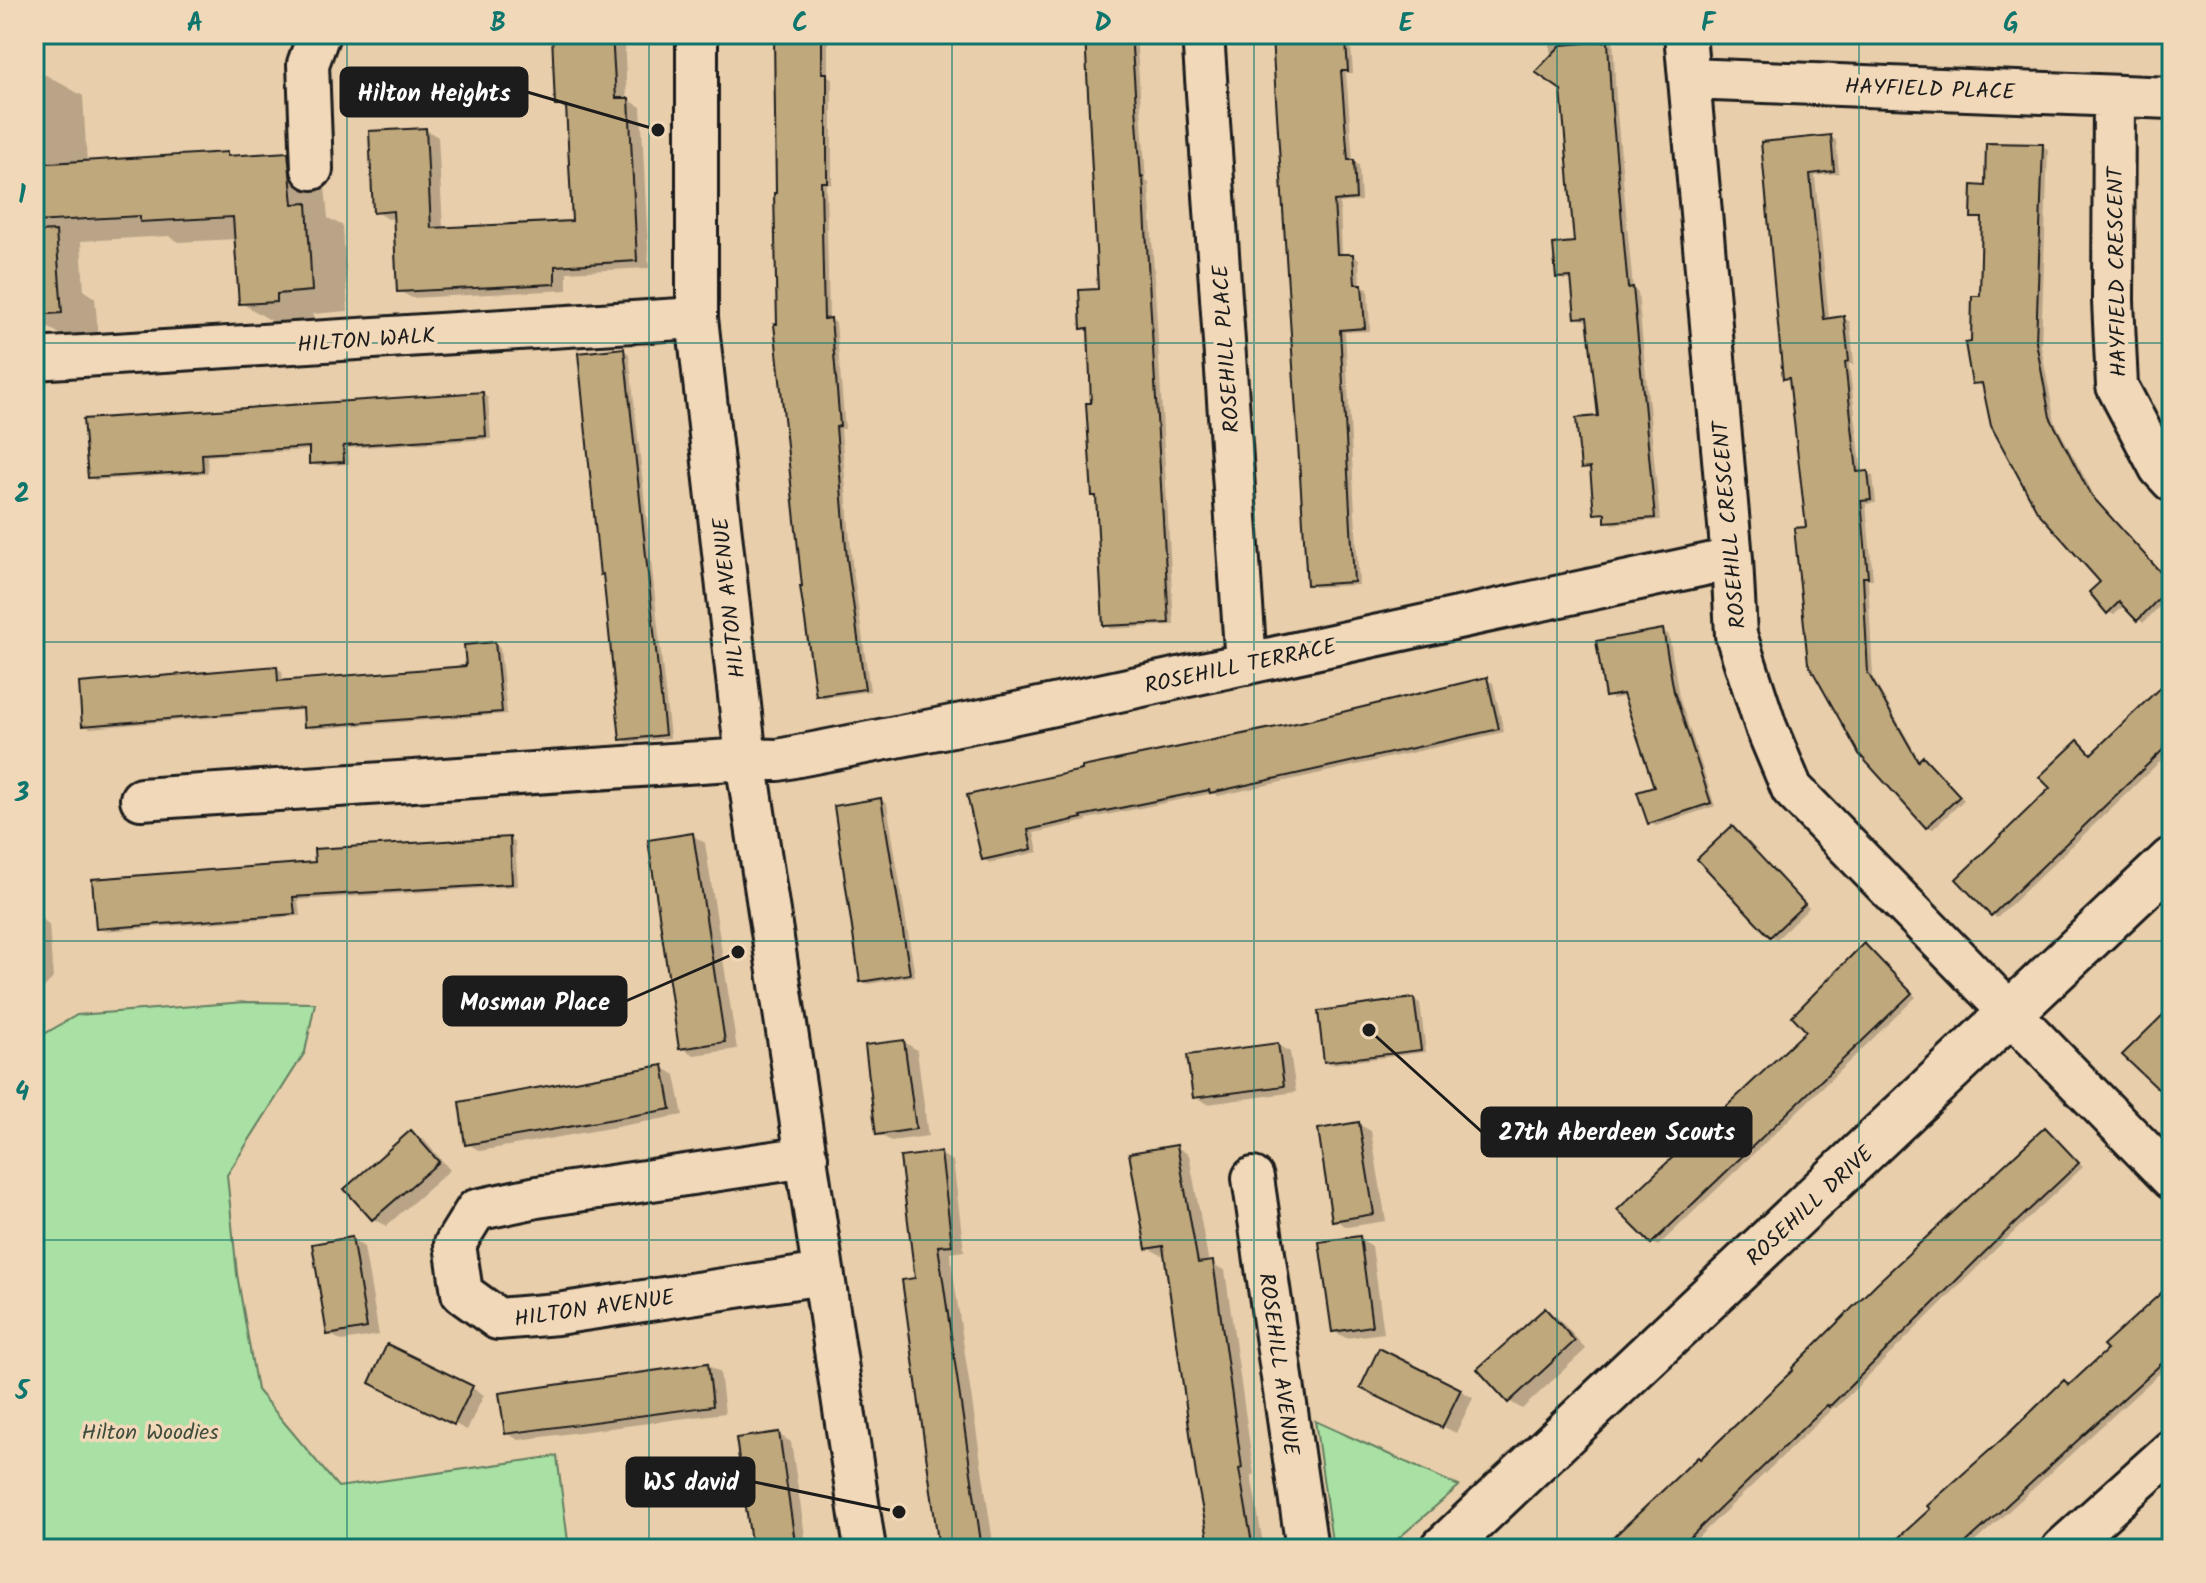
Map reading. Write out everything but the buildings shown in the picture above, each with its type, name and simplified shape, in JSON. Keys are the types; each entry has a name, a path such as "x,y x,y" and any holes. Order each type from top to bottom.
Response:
{"street":[{"path":"312,169 308,64 319,34"},
{"name":"HILTON AVENUE","path":"697,34 697,318 746,759 865,1549"},
{"name":"ROSEHILL PLACE","path":"1203,34 1246,664"},
{"name":"ROSEHILL CRESCENT","path":"1685,34 1732,559 1736,635 1766,727 1792,789 2172,1179"},
{"name":"HAYFIELD PLACE","path":"1689,79 2172,98"},
{"name":"HAYFIELD CRESCENT","path":"2114,96 2113,301 2117,386 2160,468 2172,481"},
{"name":"HILTON WALK","path":"34,359 697,318"},
{"name":"ROSEHILL TERRACE","path":"141,799 746,759 778,760 1246,664 1732,559"},
{"name":"ROSEHILL DRIVE","path":"1443,1549 2172,860"},
{"name":"HILTON AVENUE","path":"807,1157 537,1197 476,1210 455,1244 460,1281 462,1293 498,1319 557,1314 823,1274"},
{"name":"ROSEHILL AVENUE","path":"1253,1178 1307,1549"},
{"path":"2062,1549 2172,1450"}],"green space":[{"name":"Hilton Woodies","path":"245,1002 315,1003 305,1052 227,1175 237,1274 257,1390 338,1487 557,1456 569,1549 34,1549 34,1040 77,1015"},
{"path":"1315,1421 1459,1486 1386,1549 1333,1549"}],"place":[{"name":"Hilton Heights","path":"658,130"},
{"name":"Mosman Place","path":"738,952"},
{"name":"27th Aberdeen Scouts","path":"1369,1030"},
{"name":"WS david","path":"899,1512"}]}
